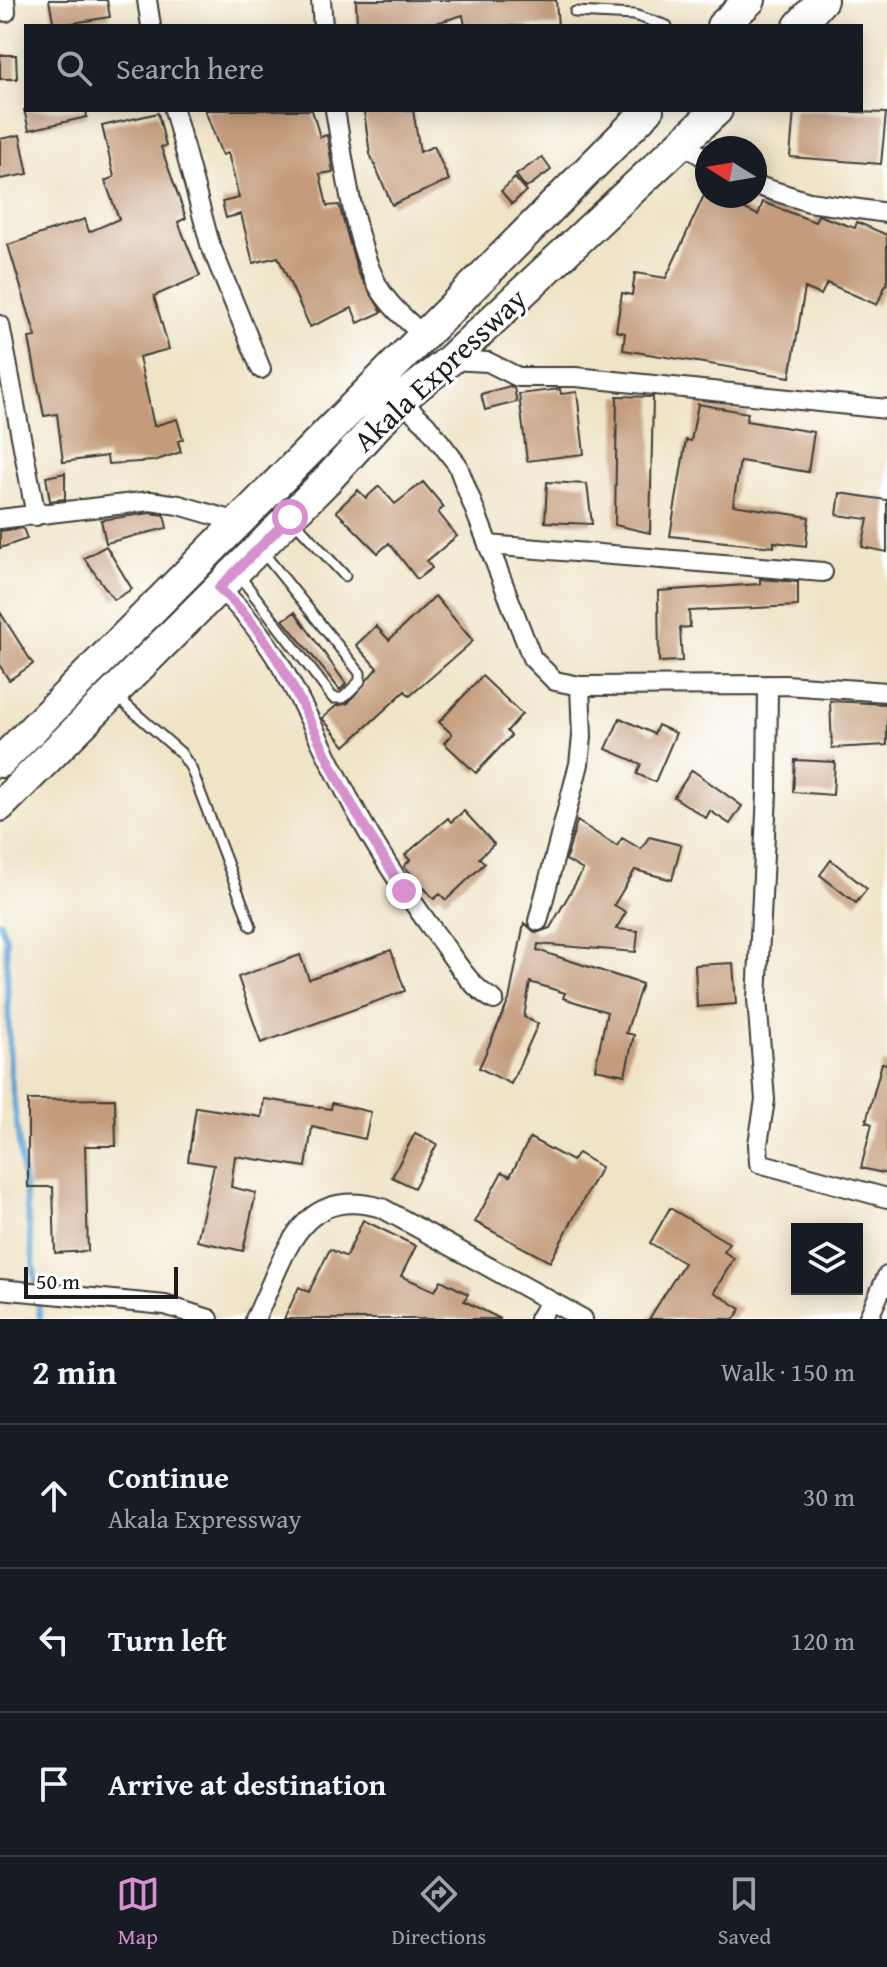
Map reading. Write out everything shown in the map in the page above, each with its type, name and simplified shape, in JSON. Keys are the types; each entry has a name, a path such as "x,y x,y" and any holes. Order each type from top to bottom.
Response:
{"main road":[{"path":"801,24 822,0"},
{"name":"Akala Expressway","path":"0,762 241,523 646,112"},
{"name":"Akala Expressway","path":"0,806 290,517 400,400 450,360 715,112"}],"street":[{"path":"147,0 151,24"},
{"path":"321,0 323,24"},
{"path":"175,112 210,244 261,369"},
{"path":"335,112 347,178 370,268 379,289 425,337"},
{"path":"681,143 695,152"},
{"path":"767,189 809,202 887,213"},
{"path":"0,325 36,516"},
{"path":"450,360 488,362 518,377 576,377 887,409"},
{"path":"400,400 426,424 457,464 532,658 555,681 580,686 768,685 887,692"},
{"path":"0,519 150,501 179,505 241,523"},
{"path":"488,545 823,572"},
{"path":"228,579 286,670 339,780 404,891 474,987 494,1000"},
{"path":"768,685 767,793 757,999 765,1100 758,1144 759,1163 887,1198"},
{"path":"538,921 579,764 582,737 580,686"},
{"path":"255,1319 303,1221 323,1207 343,1201 382,1208 583,1319"},
{"path":"868,1319 887,1276"},
{"path":"3,1289 48,1291 165,1305 209,1319"},
{"path":"539,1319 550,1301"}],"lane":[{"path":"575,12 634,15 661,24"},
{"path":"290,517 345,576"},
{"path":"228,579 333,698 343,698 360,681 360,673 259,548"},
{"path":"113,694 181,753 191,768 251,926"}],"building":[{"path":"49,0 107,0 110,17 54,24"},
{"path":"356,0 556,0 558,24 465,24 463,15 433,24 357,24"},
{"path":"0,55 16,55 17,79 0,79"},
{"path":"24,112 86,112 87,117 29,130"},
{"path":"206,112 313,112 320,137 327,135 333,172 320,174 327,206 339,205 358,272 382,312 358,323 352,308 310,327 278,257 253,263 241,214 226,218 222,202 239,198 228,153 222,155"},
{"path":"364,112 413,112 420,152 434,146 449,180 392,205 370,154"},
{"path":"794,112 886,113 881,164 790,157"},
{"path":"158,113 166,146 161,147 186,218 178,222 200,276 154,296 169,349 139,357 154,426 177,419 183,439 178,441 181,452 154,461 108,464 107,456 63,462 57,414 44,416 29,338 36,337 8,245 85,219 89,232 119,219 105,181 114,177 102,126"},
{"path":"20,135 28,174 0,179 0,139"},
{"path":"542,157 551,170 526,188 516,175"},
{"path":"515,178 526,191 512,204 501,191"},
{"path":"767,204 815,222 818,215 855,228 857,222 887,235 887,282 877,305 827,283 821,295 805,288 790,377 623,350 625,333 616,331 622,293 632,295 635,273 666,278 698,208 743,208 758,215 761,208 767,208"},
{"path":"510,386 514,388 517,402 485,410 481,394"},
{"path":"560,389 561,394 577,392 584,454 527,461 519,394"},
{"path":"617,396 653,397 650,533 615,525"},
{"path":"698,404 748,413 746,421 814,432 808,472 740,461 733,505 809,517 806,546 774,542 774,547 670,536 686,440 691,441"},
{"path":"65,473 65,499 50,501 46,477"},
{"path":"423,482 444,507 438,512 457,536 427,561 432,568 417,579 389,543 378,553 336,511 358,490 366,498 379,486 395,504"},
{"path":"547,482 587,484 592,524 545,522"},
{"path":"840,493 887,500 887,552 862,547 868,519 837,515"},
{"path":"150,513 164,515 167,528 106,543 101,520"},
{"path":"23,528 27,539 0,548 0,531"},
{"path":"106,546 132,589 114,600 84,558"},
{"path":"760,579 798,582 798,606 689,611 690,627 680,628 682,661 659,662 658,591 760,584"},
{"path":"435,596 473,641 410,696 405,691 345,746 322,718 336,706 348,703 377,668 356,645 376,626 389,640"},
{"path":"0,612 33,664 9,680 0,666"},
{"path":"295,612 346,684 340,690 283,620"},
{"path":"482,676 522,714 507,731 511,736 476,773 444,743 452,734 439,722"},
{"path":"830,701 887,704 887,745 832,748"},
{"path":"620,718 654,734 658,725 676,733 655,782 637,774 641,764 606,749"},
{"path":"795,760 835,762 833,795 793,792"},
{"path":"692,770 742,806 730,824 710,811 706,818 674,797"},
{"path":"464,811 494,844 479,858 485,863 446,900 440,894 434,899 404,866 410,860 405,855 448,818 451,822"},
{"path":"577,821 617,846 622,838 641,849 649,837 681,845 672,880 635,870 614,905 626,912 616,929 638,931 636,952 538,944 537,950 642,984 626,1033 634,1035 625,1075 595,1069 607,1012 563,998 565,993 530,982 524,1017 538,1024 511,1084 479,1068 509,1000 524,923 536,933 550,928 583,870 566,860"},
{"path":"831,860 867,889 856,903 820,875"},
{"path":"391,950 405,991 261,1043 238,977 300,955 309,979"},
{"path":"733,963 736,1004 697,1007 695,965"},
{"path":"882,1063 887,1064 887,1174 861,1168 872,1124 866,1122"},
{"path":"115,1099 116,1146 85,1146 88,1251 55,1253 53,1187 28,1187 28,1100"},
{"path":"264,1099 331,1109 332,1103 371,1112 365,1139 312,1127 306,1167 235,1156 231,1187 256,1193 243,1251 197,1241 214,1165 188,1161 196,1107 262,1117"},
{"path":"415,1133 437,1144 414,1188 392,1177"},
{"path":"530,1138 572,1161 578,1153 601,1167 550,1262 475,1222 502,1172 510,1176"},
{"path":"670,1208 729,1243 724,1252 734,1258 714,1292 741,1309 734,1319 649,1319 684,1263 650,1243"},
{"path":"363,1220 416,1246 401,1276 435,1291 441,1280 468,1294 464,1301 501,1319 284,1319 299,1287 309,1292 330,1249 346,1257"}],"waterway":[{"path":"0,922 6,938 10,1068 40,1319"}],"route":[{"path":"290,517 219,588 261,631 286,670 339,780 404,891"}]}
